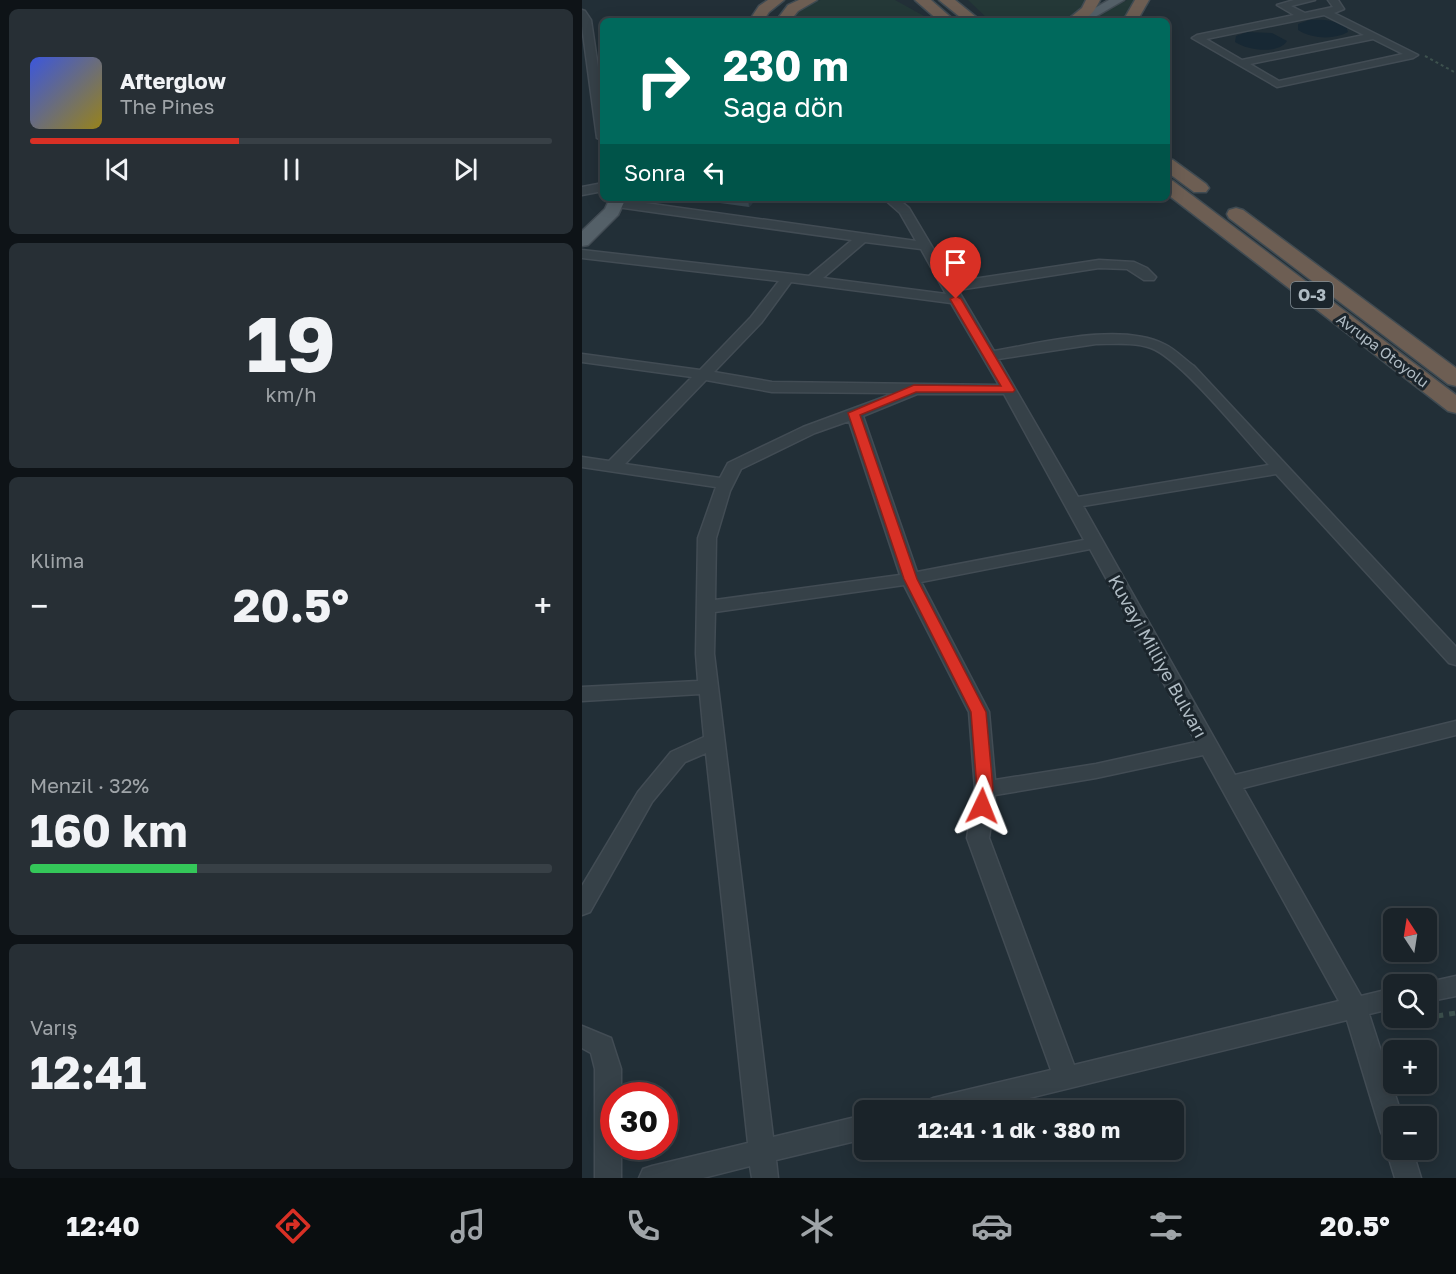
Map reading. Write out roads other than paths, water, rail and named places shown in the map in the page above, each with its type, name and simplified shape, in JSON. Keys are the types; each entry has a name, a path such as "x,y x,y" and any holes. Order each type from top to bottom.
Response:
{"highway":[{"path":"758,18 764,9 777,0"},
{"path":"785,18 793,8 810,0"},
{"path":"907,0 927,4 944,18"},
{"path":"946,0 971,18"},
{"path":"962,0 974,18"},
{"path":"1132,18 1142,0"},
{"path":"1077,18 1102,3"},
{"name":"Avrupa Otoyolu","path":"1170,169 1456,379"},
{"name":"Avrupa Otoyolu","path":"1170,169 1456,406"}],"main road":[{"path":"1082,18 1102,3 1118,0"},
{"path":"582,223 614,201"},
{"path":"582,241 614,201"}],"street":[{"path":"1305,16 1282,5 1310,0"},
{"path":"1325,12 1413,55 1277,84 1197,38 1305,16 1325,12 1340,9 1333,0"},
{"path":"582,13 586,20 586,54 600,123"},
{"path":"1239,63 1373,36"},
{"path":"1335,43 1376,63"},
{"path":"582,191 600,188"},
{"path":"622,201 925,246"},
{"name":"Kuvayi Milliye Bulvarı","path":"893,201 905,211 1009,390 1355,1008 1386,1106"},
{"path":"810,282 863,237"},
{"path":"582,254 681,263 810,282 952,293 1099,264 1129,266 1142,271 1149,278"},
{"path":"613,467 756,320 787,279"},
{"path":"989,356 1093,340 1118,339 1156,345 1189,369 1456,659"},
{"path":"582,358 772,387 1009,390"},
{"path":"765,1178 760,1152 747,1012 705,654 707,538 734,466 809,430 902,396 914,389"},
{"path":"854,413 910,579 979,712 985,789 978,838 1066,1078"},
{"path":"582,462 726,484"},
{"path":"1073,503 1281,468"},
{"path":"706,607 910,579 1095,543"},
{"path":"582,694 708,687"},
{"path":"1230,784 1456,728"},
{"path":"582,906 645,797 678,757 714,741"},
{"path":"985,789 1096,771 1209,746"},
{"path":"1437,990 1456,986"},
{"path":"975,1100 1383,1001"},
{"path":"582,1037 602,1046 608,1069 608,1178"},
{"path":"652,1178 854,1129"},
{"path":"1402,1160 1408,1178"}],"water":[{"path":"1309,20 1337,22 1346,26 1348,32 1323,37 1298,30 1298,24"},
{"path":"1247,32 1272,33 1287,41 1270,50 1247,47 1235,42 1236,36"}]}
